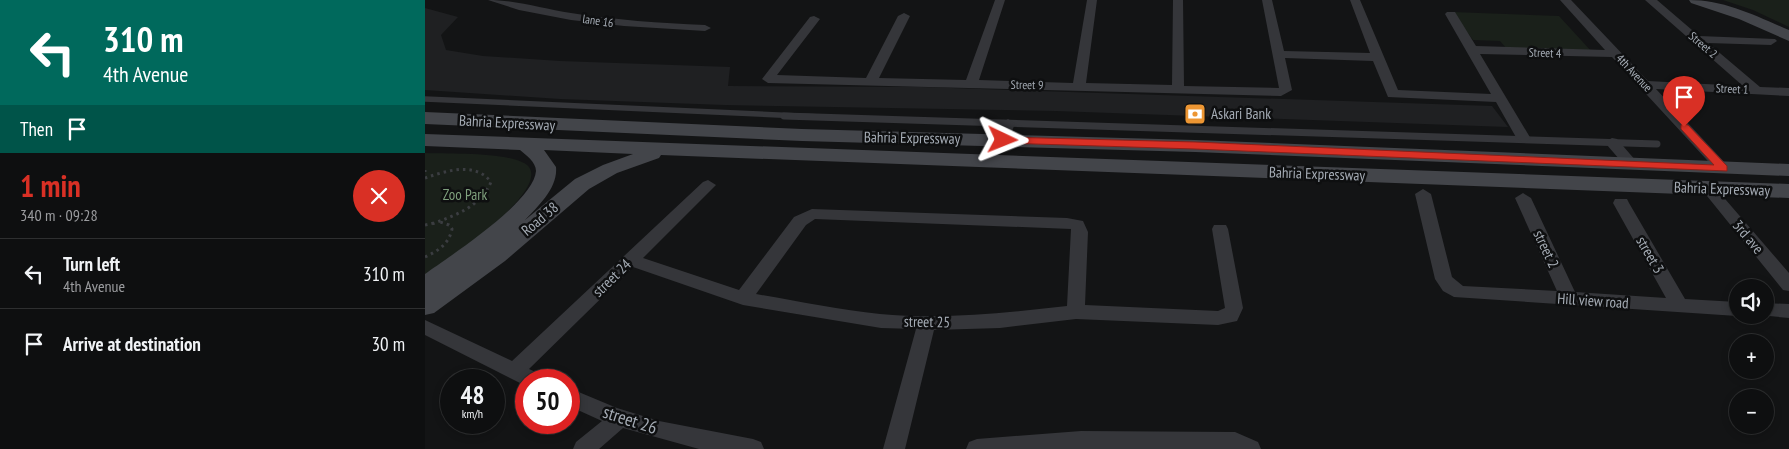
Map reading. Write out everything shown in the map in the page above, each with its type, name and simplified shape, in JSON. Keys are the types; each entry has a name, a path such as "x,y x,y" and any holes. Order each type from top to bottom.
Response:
{"main road":[{"path":"1696,0 1744,16 1789,36"},
{"path":"1709,0 1763,18 1789,31"},
{"name":"Bahria Expressway","path":"425,118 802,135 1006,132 1195,146 1723,169 1789,170"},
{"name":"Bahria Expressway","path":"425,140 1789,191"},
{"name":"Road 38","path":"425,286 504,227 535,195 544,181 547,172 544,164 526,144"},
{"path":"1195,146 1195,169"},
{"name":"Road 38","path":"425,306 497,255 582,184 610,169 665,150"}],"street":[{"name":"lane 16","path":"493,0 557,15 613,23 705,28"},
{"path":"971,84 1000,0"},
{"path":"1079,86 1092,0"},
{"path":"1178,0 1178,89"},
{"path":"1267,0 1286,90"},
{"path":"1355,0 1391,92 1395,95 1501,98"},
{"name":"4th Avenue","path":"1565,0 1723,169"},
{"name":"Street 2","path":"1650,0 1757,90"},
{"path":"1451,14 1524,139"},
{"path":"871,81 904,16"},
{"path":"769,79 814,19"},
{"path":"1696,39 1771,41"},
{"name":"Street 4","path":"1473,50 1617,54"},
{"path":"1278,54 1378,57"},
{"name":"Street 9","path":"769,79 1286,90"},
{"name":"Street 1","path":"1645,85 1789,92"},
{"path":"1612,142 1631,164"},
{"name":"street 24","path":"514,371 708,185"},
{"name":"3rd ave","path":"1708,188 1789,285"},
{"name":"Hill view road","path":"1423,194 1444,279 1449,286 1460,292 1729,309"},
{"name":"street 2","path":"1523,198 1569,299"},
{"name":"street 3","path":"1621,203 1679,306"},
{"path":"743,298 800,221 812,214 1067,223 1077,226 1080,232 1076,312"},
{"name":"street 25","path":"631,260 743,298 881,321 1000,321 1076,312 1218,318 1229,316 1234,308 1220,229"},
{"path":"1774,310 1789,311"},
{"path":"895,449 927,322"},
{"path":"425,327 514,371"},
{"name":"street 26","path":"580,402 620,418 709,442 753,449"},
{"path":"584,449 620,418"},
{"path":"977,449 1081,445 1242,445"}],"lane":[{"path":"425,99 753,115 1006,132 1524,139 1657,144"}],"path":[{"path":"425,178 467,169 480,171 488,175 491,182 485,195 467,209 433,224"},
{"path":"425,225 441,222 449,225 452,229 451,236 438,250 425,257"}],"shaded area":[{"path":"425,8 458,17 441,35 446,50 483,56 560,61 730,67 728,86 922,87 1492,106 1508,127 1056,111 725,105 560,99 425,90"}],"green space":[{"path":"1723,0 1789,0 1789,27 1753,10"},
{"path":"1452,12 1559,16 1592,52 1507,49 1500,41 1473,40"},
{"name":"Zoo Park","path":"425,153 476,154 515,159 524,163 531,173 527,188 514,205 473,241 425,277"}],"place":[{"name":"Askari Bank","path":"1195,114"}],"route":[{"path":"1003,140 1195,146 1723,169 1684,127"}]}
